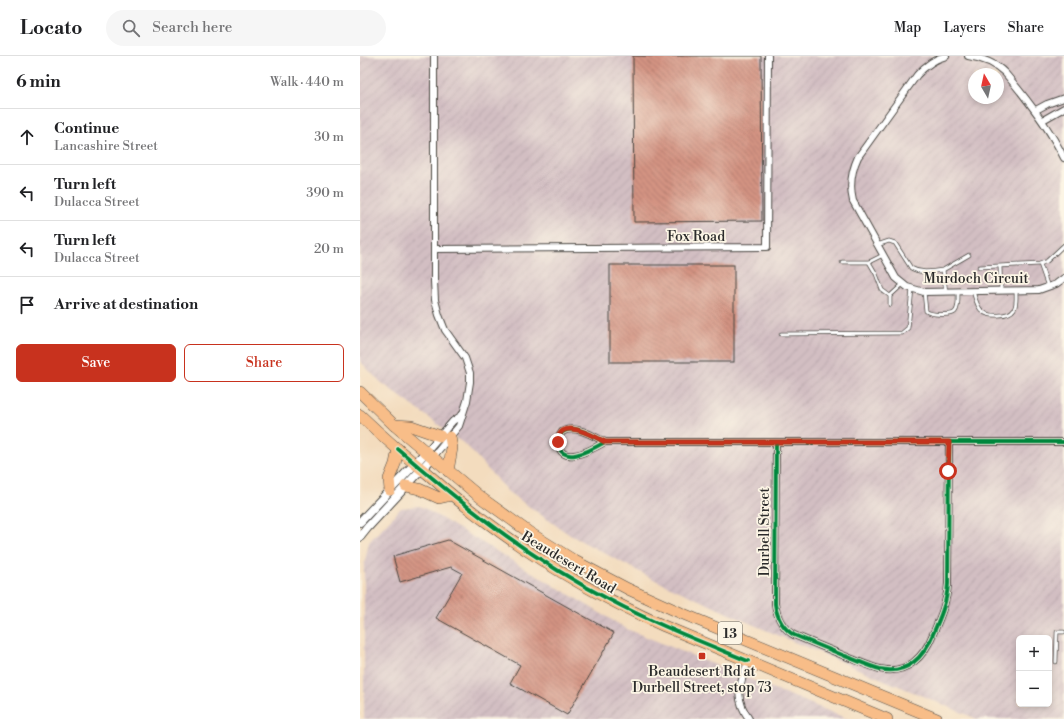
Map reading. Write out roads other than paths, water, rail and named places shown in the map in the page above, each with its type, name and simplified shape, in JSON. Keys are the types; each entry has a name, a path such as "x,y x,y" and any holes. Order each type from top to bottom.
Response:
{"highway":[{"name":"Beaudesert Road","path":"360,392 394,425 480,497 530,533 602,576 681,613 937,719"},
{"name":"Beaudesert Road","path":"360,415 418,467 489,524 584,586 622,607 664,626 888,719"},
{"path":"394,425 411,426 445,436 452,448 448,470"},
{"path":"390,490 389,479 395,464 398,449"},
{"path":"406,486 419,489 439,498 452,495"}],"street":[{"path":"429,455 445,436 459,426 469,391 470,373 465,358 445,330 436,307 434,291 434,56"},
{"name":"Fox Road","path":"434,249 767,248 768,56"},
{"name":"Murdoch Circuit","path":"946,56 934,60 922,69 910,82 858,157 852,170 851,186 853,201 896,278 912,289 924,292 1039,290 1064,278"},
{"path":"968,56 979,58 1000,68 1036,110 1064,158"},
{"path":"1036,110 1064,98"},
{"path":"1043,120 1064,108"},
{"path":"360,522 390,490 418,467 445,436 453,421 462,415"},
{"path":"605,442 595,448 570,456 560,450 558,440 562,432 570,429 578,430 605,442 1064,442"},
{"name":"Durbell Street","path":"776,442 775,604 780,621 788,631 794,635 878,668 888,670 900,668 913,662 924,653 945,604 948,590 949,442"},
{"path":"360,537 406,486 418,467"},
{"path":"748,661 739,695 742,708 749,719"}],"lane":[{"path":"877,245 889,241 895,243 911,268 915,271 924,272 943,270 969,255"},
{"path":"979,267 1040,264 1046,262 1064,246"},
{"path":"842,262 868,262 883,255"},
{"path":"868,262 879,280 882,290 890,296"},
{"path":"1040,264 1048,287"},
{"path":"1000,267 1001,291"},
{"path":"943,270 946,292"},
{"path":"890,305 890,296 903,284"},
{"path":"781,334 902,333 908,328 912,289"},
{"path":"924,292 926,311 928,313 951,314 957,310 958,291"},
{"path":"973,291 979,308 982,312 988,315 1006,314 1012,311 1015,307 1016,291"},
{"path":"1056,662 1057,632 1064,632"}],"place":[{"name":"Beaudesert Rd at Durbell Street, stop 73","path":"702,656"}]}
